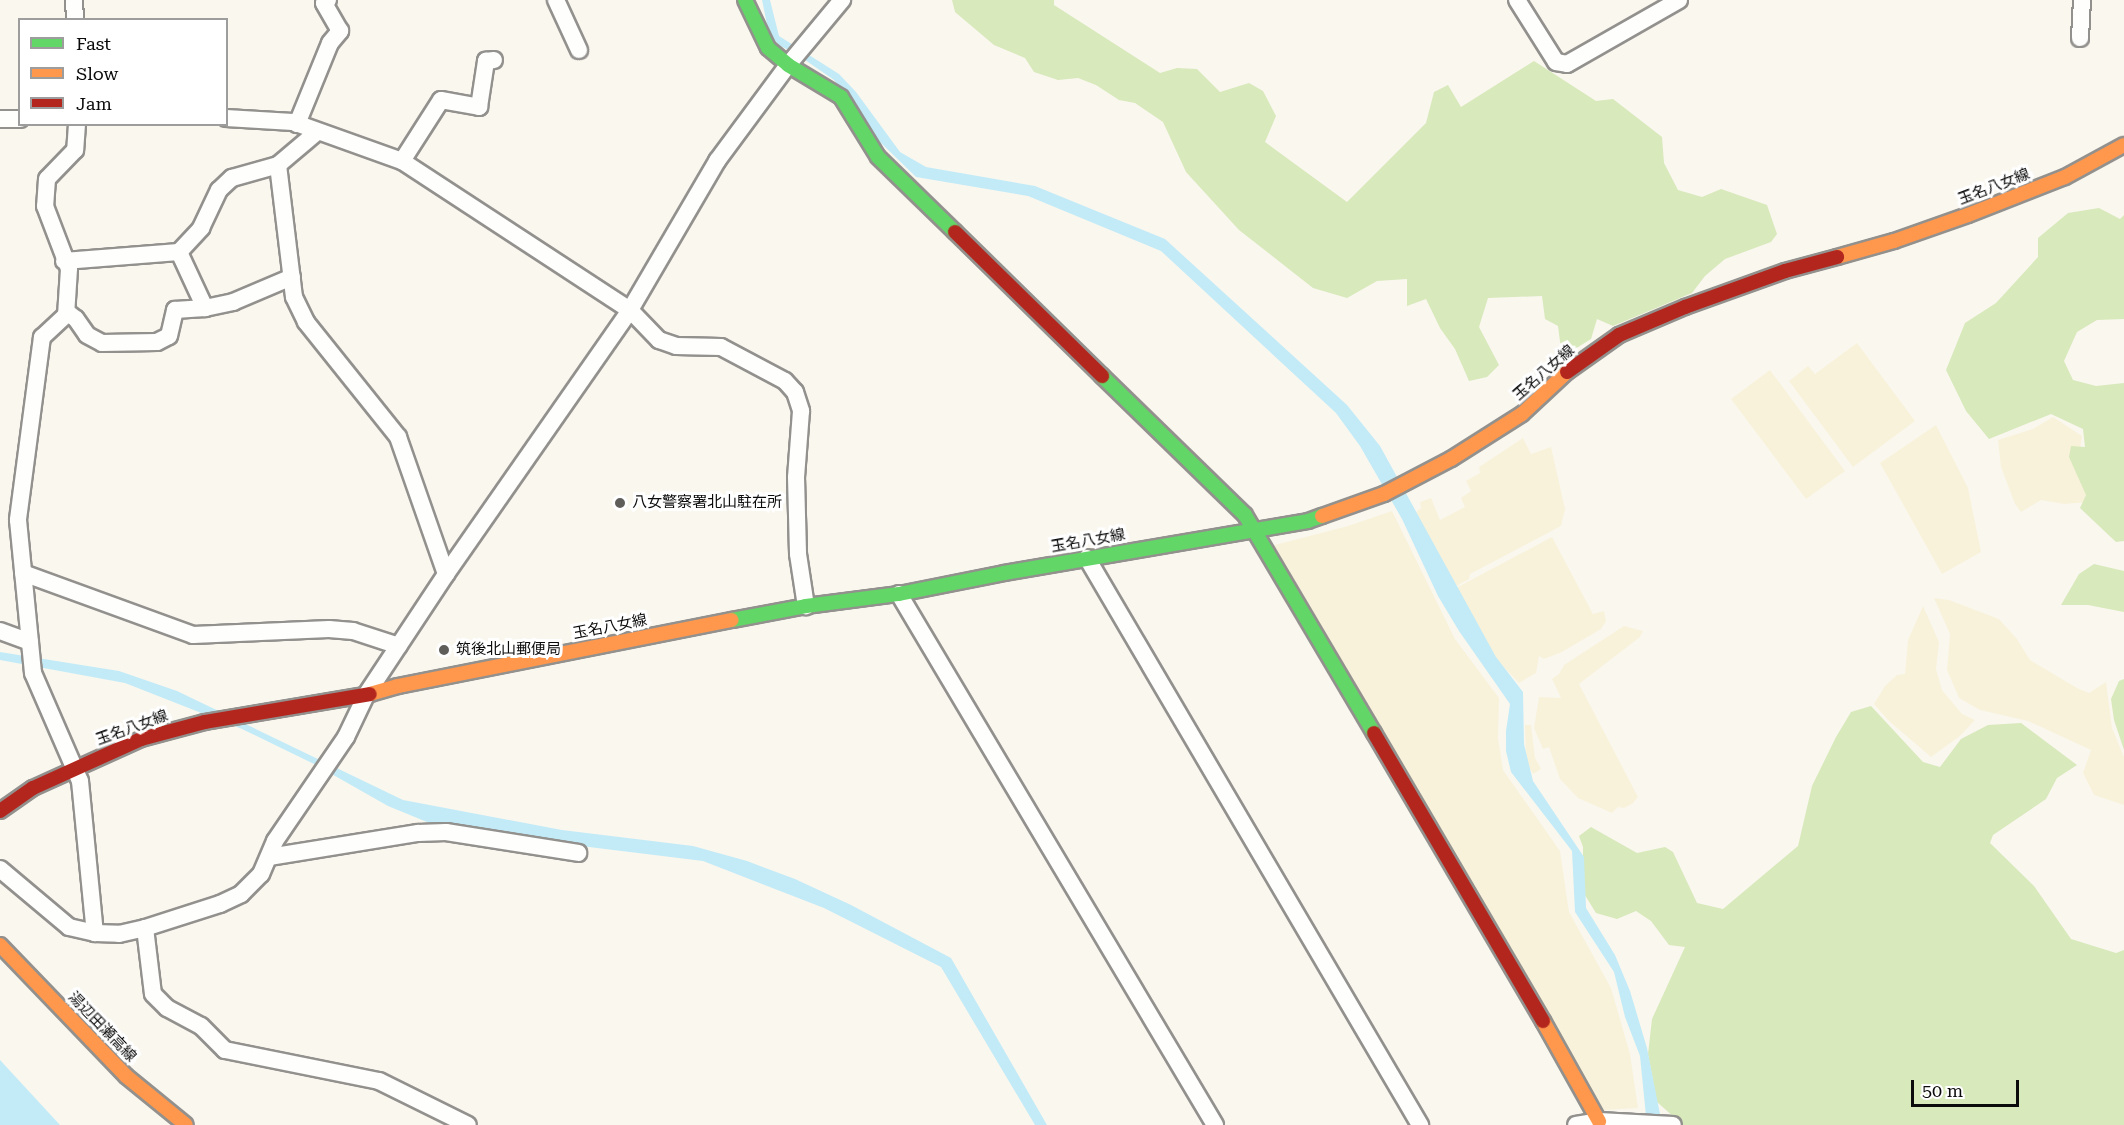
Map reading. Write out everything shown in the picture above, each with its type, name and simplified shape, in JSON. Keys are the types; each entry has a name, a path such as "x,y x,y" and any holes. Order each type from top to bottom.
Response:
{"main road":[{"path":"745,0 768,48 796,56 841,97 878,157 1234,503 1536,1009 1599,1121"},
{"name":"玉名八女線","path":"0,811 33,788 141,739 206,722 366,695 398,686 806,606 899,594 1087,558 1308,521 1384,494 1451,459 1522,414 1570,370 1619,335 1685,307 1785,270 1894,241 1968,215 2065,177 2124,145"},
{"name":"湯辺田瀬高線","path":"0,945 126,1076 186,1125"}],"street":[{"path":"74,0 75,18"},
{"path":"297,124 330,43 340,31 324,3 328,0"},
{"path":"556,0 579,50"},
{"path":"0,869 69,927 95,933 119,934 145,928 241,894 261,874 275,841 346,737 366,695 446,573 630,309 717,161 796,56 842,0"},
{"path":"1517,0 1556,62 1568,64 1679,0"},
{"path":"2080,39 2082,0"},
{"path":"402,161 441,100 479,107 486,61 494,60"},
{"path":"228,118 297,124 402,161 630,309 659,340 676,346 721,348 786,381 795,392 801,411 796,477 798,554 806,606"},
{"path":"0,119 18,119"},
{"path":"77,126 75,150 47,179 45,206 64,261 69,269 67,312 42,337 18,520 33,674 80,781 95,933"},
{"path":"64,261 179,252 201,228 219,190 232,178 278,165 317,132"},
{"path":"278,165 294,297 306,322 398,438 446,573"},
{"path":"179,252 205,308"},
{"path":"67,312 76,319 87,335 102,343 157,342 169,336 175,310 205,308 233,302 292,278"},
{"path":"1087,558 1420,1125"},
{"path":"23,573 193,635 329,629 353,632 399,646"},
{"path":"899,594 1215,1125"},
{"path":"0,631 30,649"},
{"path":"268,857 418,832 446,832 578,853"},
{"path":"145,928 153,994 167,1008 201,1026 225,1050 380,1081 468,1125"},
{"path":"1576,1125 1599,1121 1672,1124"}],"shaded area":[{"path":"1857,343 1915,421 1853,467 1789,381 1808,366 1815,374"},
{"path":"1770,370 1845,471 1806,499 1731,399"},
{"path":"2053,417 2082,436 2079,456 2089,502 2064,504 2041,500 2021,512 2015,504 2001,467 1998,440 2033,429"},
{"path":"1936,425 1968,488 1981,552 1942,574 1880,463"},
{"path":"1523,438 1531,454 1551,447 1565,509 1561,526 1470,574 1469,579 1455,587 1415,513 1421,508 1420,502 1431,498 1440,520 1465,507 1461,498 1471,491 1466,481 1480,473 1479,467"},
{"path":"1392,511 1455,639 1499,698 1498,738 1503,770 1560,851 1569,912 1611,988 1630,1054 1638,1108 1604,1110 1271,546 1348,526"},
{"path":"1552,537 1593,614 1604,611 1606,621 1601,629 1562,652 1544,659 1539,656 1536,673 1519,683 1497,660 1456,588"},
{"path":"1934,598 1949,600 1999,619 2017,639 2030,660 2077,688 2089,693 2106,682 2112,728 2124,757 2124,805 2094,795 2083,773 2091,750 2028,721 1980,710 1959,698 1947,670 1950,634"},
{"path":"1923,606 1939,642 1936,669 1942,690 1962,714 1975,720 1960,736 1931,757 1889,721 1874,704 1885,686 1897,675 1905,674 1908,640"},
{"path":"1624,626 1643,631 1640,637 1579,684 1638,797 1632,804 1624,808 1618,807 1612,813 1578,798 1560,779 1549,747 1543,749 1534,728 1539,697 1561,698 1552,679 1559,674 1564,665"},
{"path":"1525,725 1531,725 1535,758 1541,769 1533,774 1526,761"}],"green space":[{"path":"952,0 1054,0 1054,5 1160,73 1177,68 1197,69 1220,92 1249,83 1263,91 1276,116 1265,142 1347,202 1426,123 1434,92 1448,85 1461,107 1534,61 1596,101 1613,99 1662,137 1664,163 1678,190 1702,197 1721,189 1767,205 1777,234 1771,242 1725,259 1705,276 1692,293 1613,326 1597,319 1591,339 1562,357 1558,326 1545,319 1542,296 1488,298 1479,327 1499,365 1487,377 1469,381 1455,349 1440,328 1426,299 1407,306 1407,279 1377,281 1347,298 1313,288 1239,230 1186,172 1163,122 1135,103 1119,100 1096,85 1078,78 1058,80 1034,72 1025,58 994,45 955,12"},
{"path":"2099,208 2120,219 2124,215 2124,319 2097,320 2077,332 2064,361 2073,380 2096,386 2124,383 2124,541 2116,542 2080,508 2086,495 2069,457 2071,446 2085,447 2083,429 2051,414 1989,439 1966,411 1946,370 1965,323 1996,303 2038,257 2038,238 2068,213"},
{"path":"2094,564 2124,571 2124,612 2088,605 2061,605 2079,574"},
{"path":"2124,679 2124,750 2114,720 2111,699 2119,681"},
{"path":"1871,706 1923,762 1940,767 1961,739 1988,725 2021,723 2077,765 2057,778 2046,799 1993,835 1990,843 2034,886 2071,939 2116,953 2124,950 2124,1125 1683,1125 1657,1102 1648,1054 1652,1019 1685,947 1669,945 1651,921 1636,911 1617,919 1596,913 1583,892 1583,847 1579,836 1591,827 1637,853 1665,847 1673,852 1697,903 1723,909 1798,846 1812,786 1836,737 1851,712"}],"water":[{"path":"762,0 770,0 779,36 839,74 856,92 900,152 926,167 1035,186 1165,239 1347,405 1380,446 1496,657 1523,692 1524,744 1533,781 1584,857 1586,908 1615,955 1630,991 1647,1048 1660,1114 1665,1125 1646,1116 1640,1056 1625,1017 1614,972 1575,912 1572,851 1511,772 1506,751 1510,704 1459,631 1438,596 1402,519 1360,446 1336,413 1161,251 1028,196 916,177 880,142 834,80 795,53 780,46 769,34"},
{"path":"0,652 119,671 177,691 403,800 562,830 693,846 747,861 795,879 851,905 951,958 1047,1125 1035,1125 941,967 824,908 703,861 532,840 427,822 388,806 314,764 242,729 125,683 0,660"},
{"path":"0,1060 60,1125 0,1125"}],"traffic: fast":[{"path":"745,0 768,48 788,65 841,97 878,157 955,232"},
{"path":"1102,376 1245,515 1374,733"},
{"path":"732,620 806,606 899,594 1004,573 1308,521 1322,516"}],"traffic: slow":[{"path":"1837,257 1894,241 1968,215 2065,177 2124,145"},
{"path":"1322,516 1384,494 1451,459 1522,414 1567,372"},
{"path":"370,694 398,686 732,620"},
{"path":"0,945 126,1076 186,1125"},
{"path":"1543,1021 1599,1121"}],"traffic: jam":[{"path":"955,232 1102,376"},
{"path":"1567,372 1619,335 1685,307 1785,271 1837,257"},
{"path":"0,811 33,788 141,739 205,722 370,694"},
{"path":"1374,733 1543,1021"}],"place":[{"name":"八女警察署北山駐在所","path":"620,503"},
{"name":"筑後北山郵便局","path":"444,650"}]}
